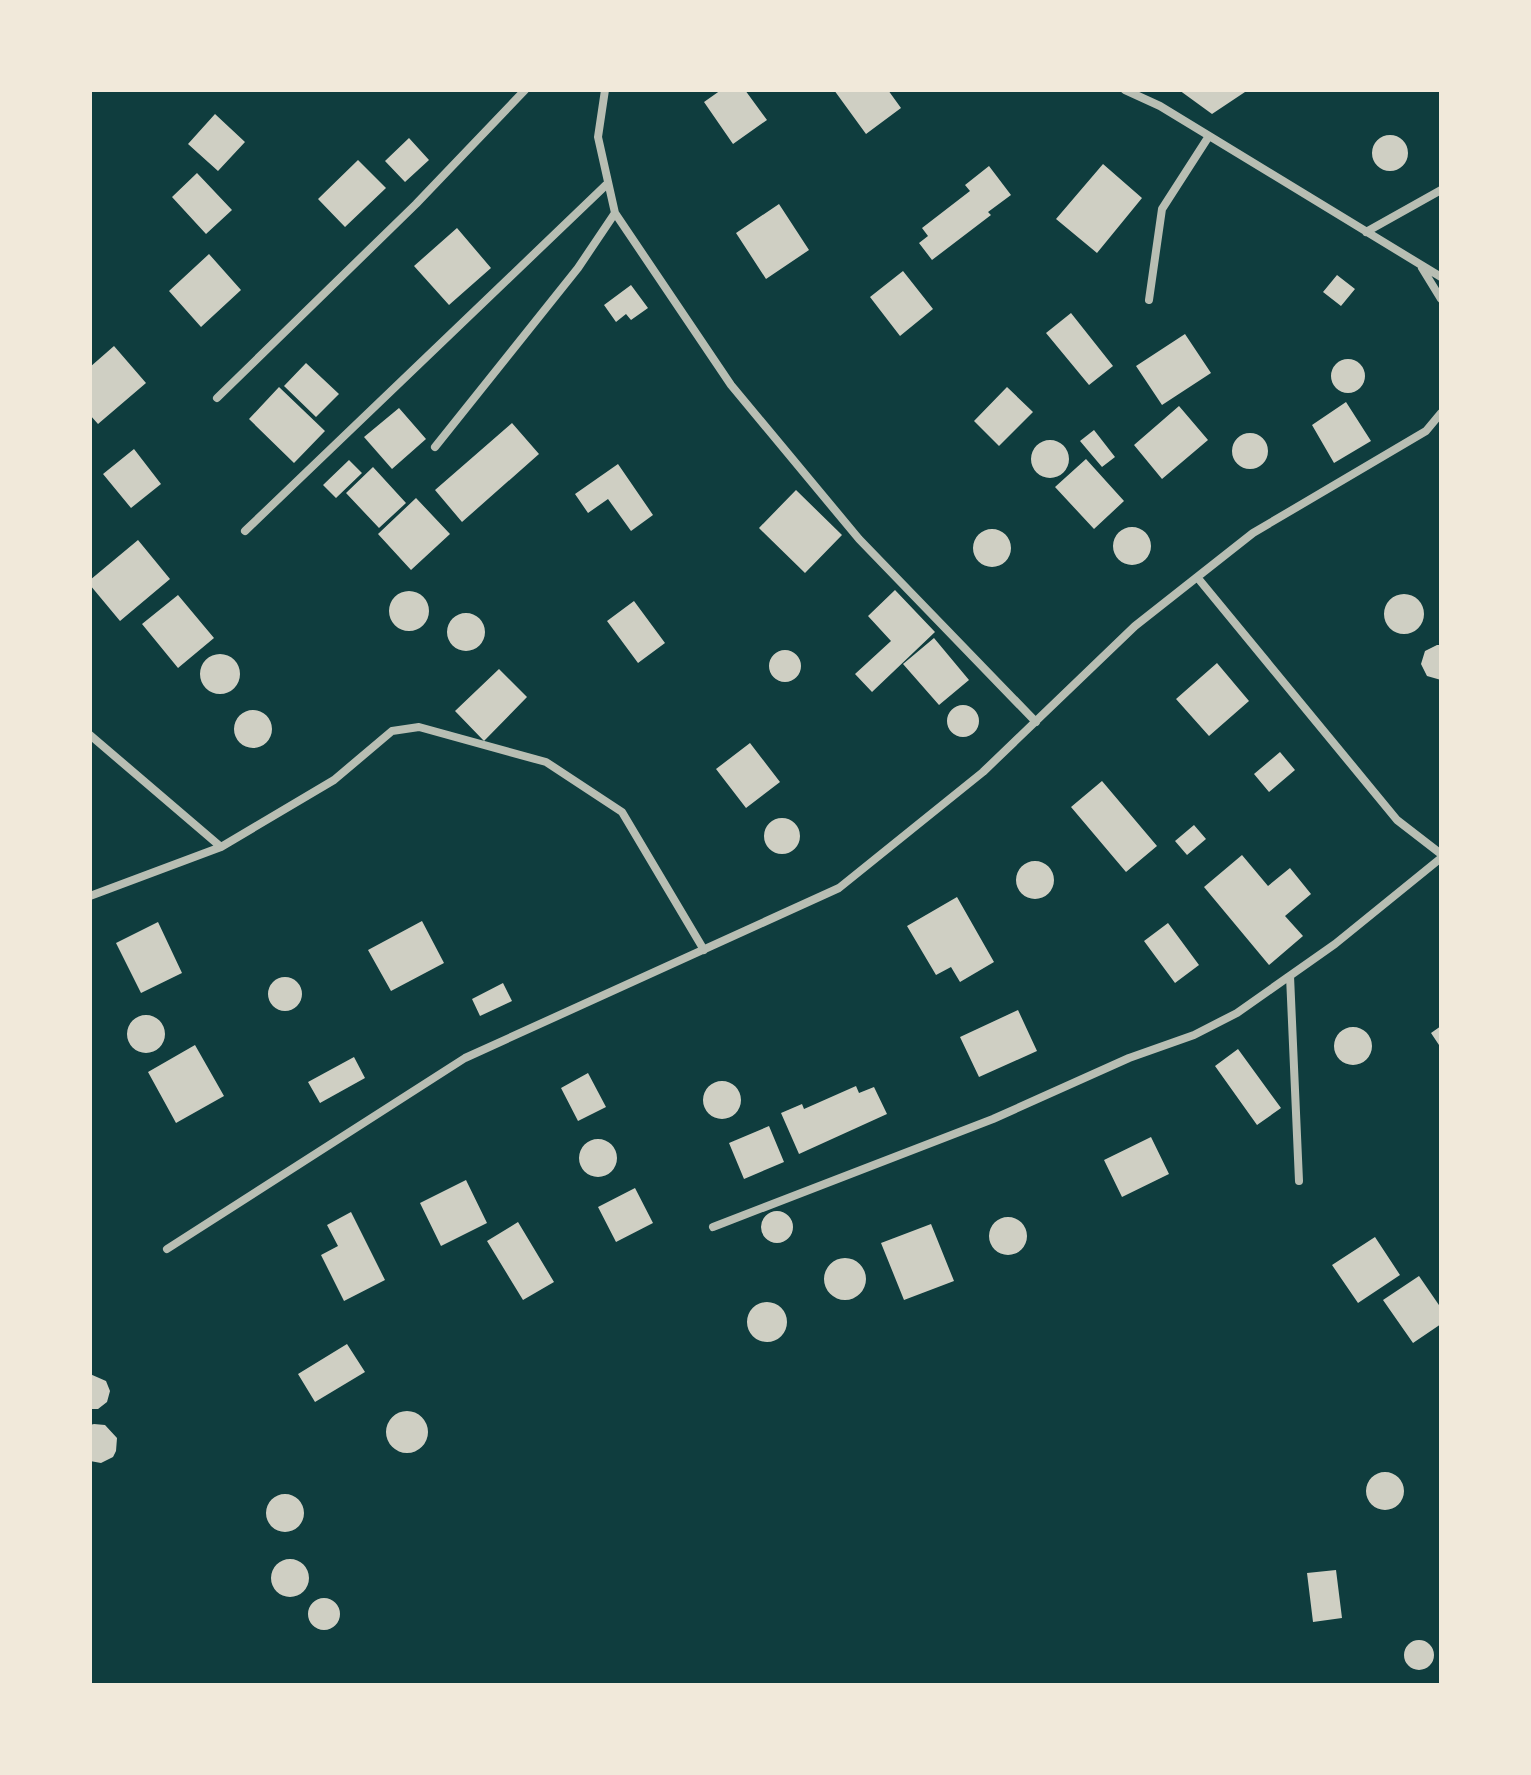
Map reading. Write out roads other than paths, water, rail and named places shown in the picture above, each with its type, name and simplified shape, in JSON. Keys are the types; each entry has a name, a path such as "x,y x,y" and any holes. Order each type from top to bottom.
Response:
{"street":[{"path":"217,398 416,204 525,90"},
{"path":"605,90 598,137 606,185 615,213 731,385 859,539 1036,722"},
{"path":"1125,90 1160,106 1441,277"},
{"path":"1149,300 1162,209 1209,136"},
{"path":"245,531 606,185"},
{"path":"1366,232 1441,190"},
{"path":"435,447 578,268 615,213"},
{"path":"1419,264 1441,299"},
{"path":"167,1249 465,1058 839,888 983,772 1135,626 1197,577 1253,533 1426,431 1441,413"},
{"path":"713,1227 993,1119 1129,1058 1194,1035 1237,1013 1335,944 1441,856 1397,820 1197,577"},
{"path":"90,896 221,847 334,780 392,731 419,727 546,762 622,812 704,950"},
{"path":"90,735 221,847"},
{"path":"1290,976 1299,1181"}]}
